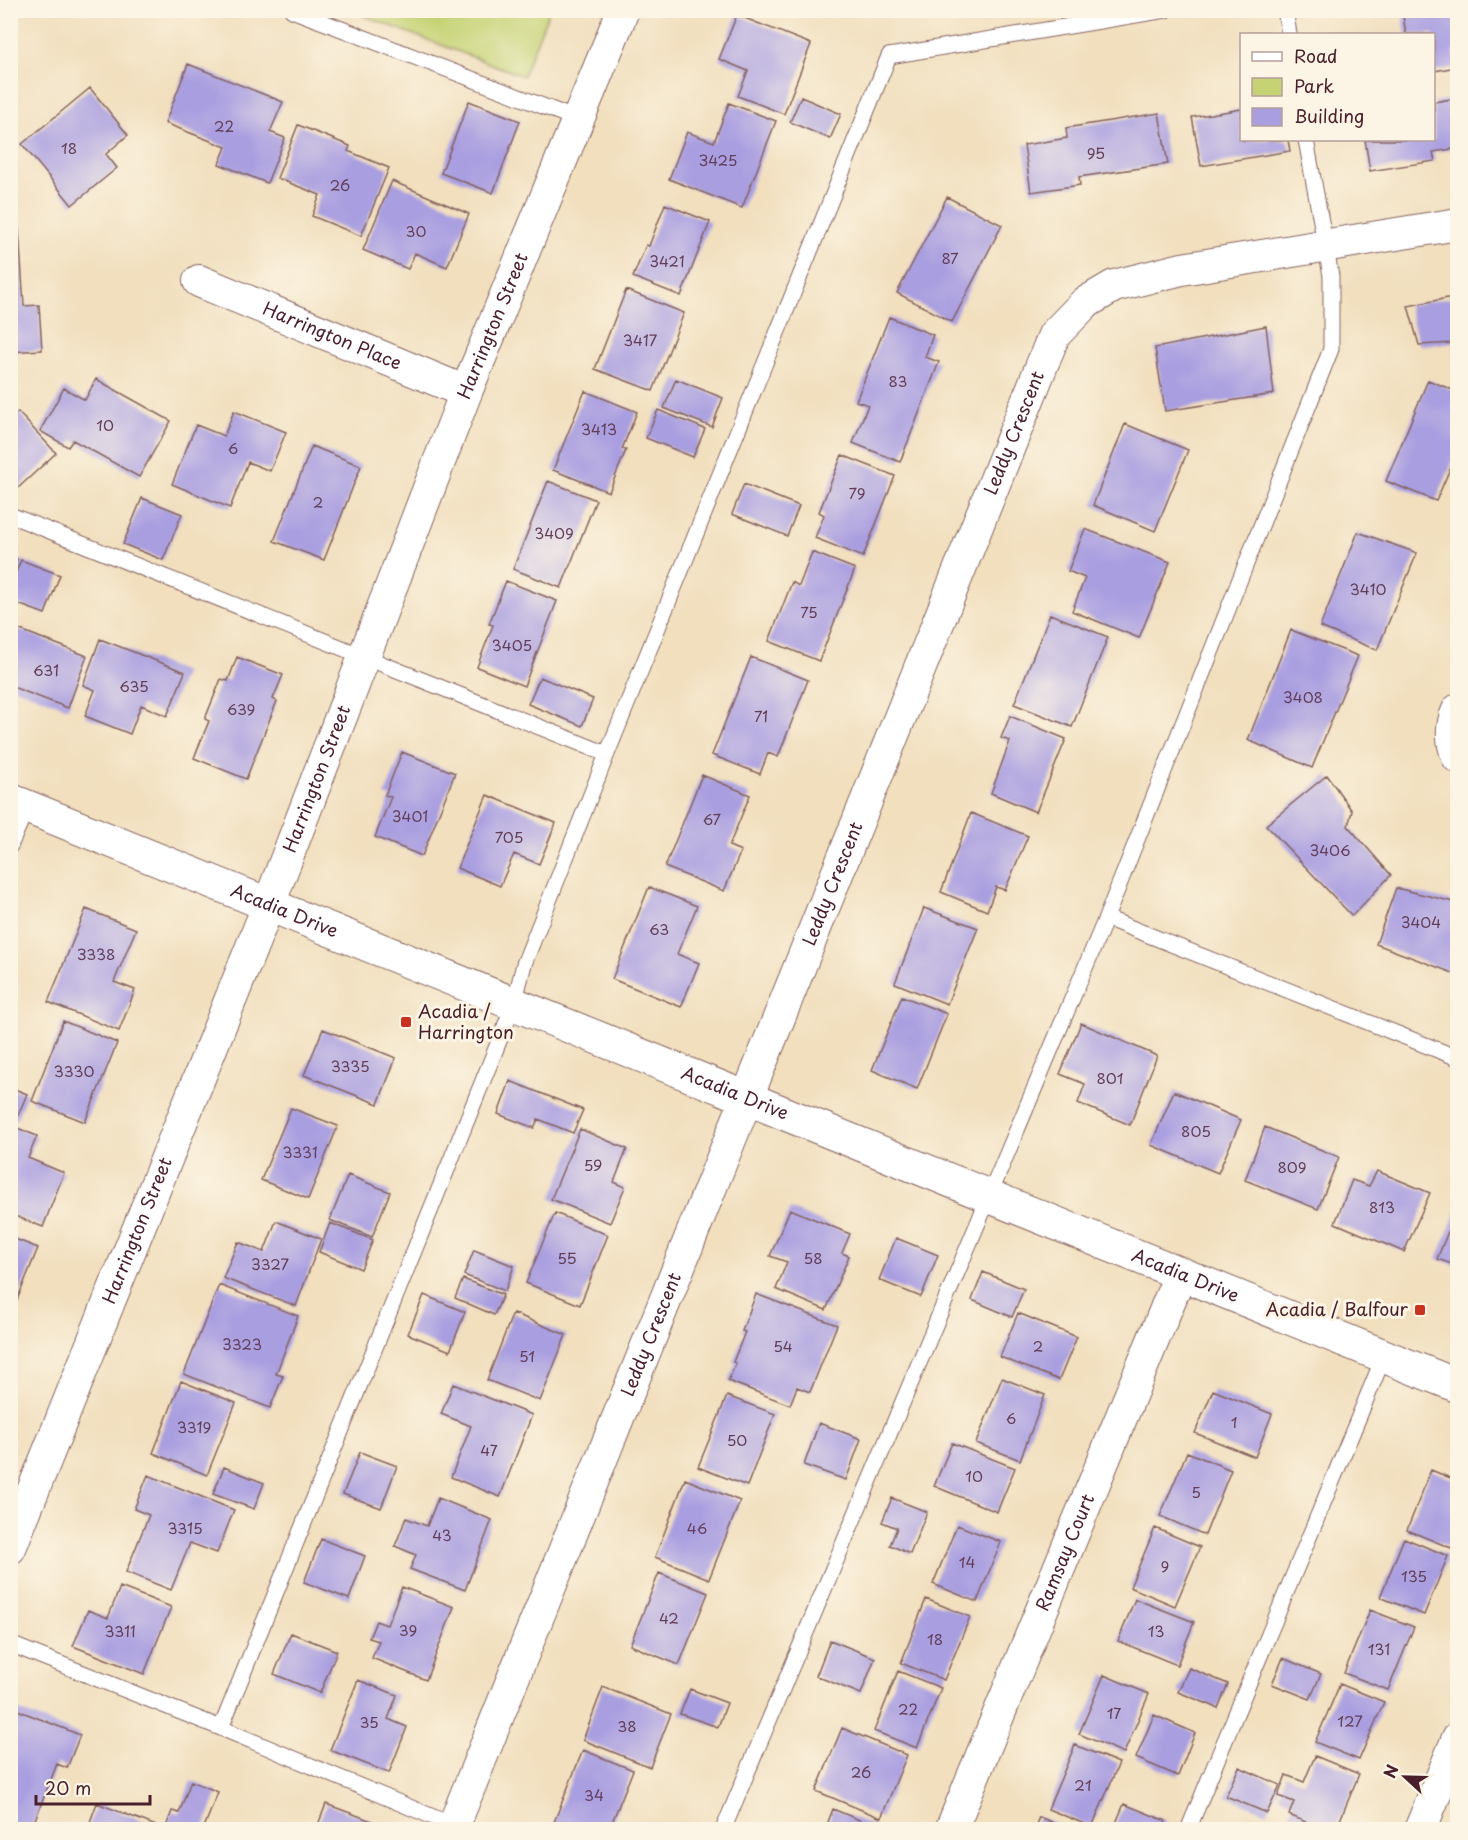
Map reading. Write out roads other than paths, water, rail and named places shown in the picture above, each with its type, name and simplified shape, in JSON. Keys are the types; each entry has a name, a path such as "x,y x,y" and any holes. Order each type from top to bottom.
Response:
{"street":[{"name":"Harrington Street","path":"10,1548 269,904 466,392 623,10"},
{"name":"Leddy Crescent","path":"456,1828 1054,335 1085,303 1114,286 1182,269 1458,224"},
{"name":"Harrington Place","path":"199,280 466,392"},
{"path":"1458,710 1454,718 1452,736 1458,757"},
{"name":"Acadia Drive","path":"19,803 1458,1386"},
{"name":"Ramsay Court","path":"951,1830 1180,1275"},
{"path":"1420,1830 1458,1738"}],"lane":[{"path":"292,10 579,120"},
{"path":"221,1728 514,1004 524,964 607,754 889,56 1166,10"},
{"path":"1285,10 1289,33"},
{"path":"723,1830 1106,918 1331,350 1331,276 1306,141"},
{"path":"10,514 607,754"},
{"path":"10,846 19,803"},
{"path":"1106,918 1458,1058"},
{"path":"1188,1830 1384,1356"},
{"path":"10,1644 221,1728 456,1828"}],"place":[{"name":"Acadia / Harrington","path":"406,1022"},
{"name":"Acadia / Balfour","path":"1420,1310"}]}
